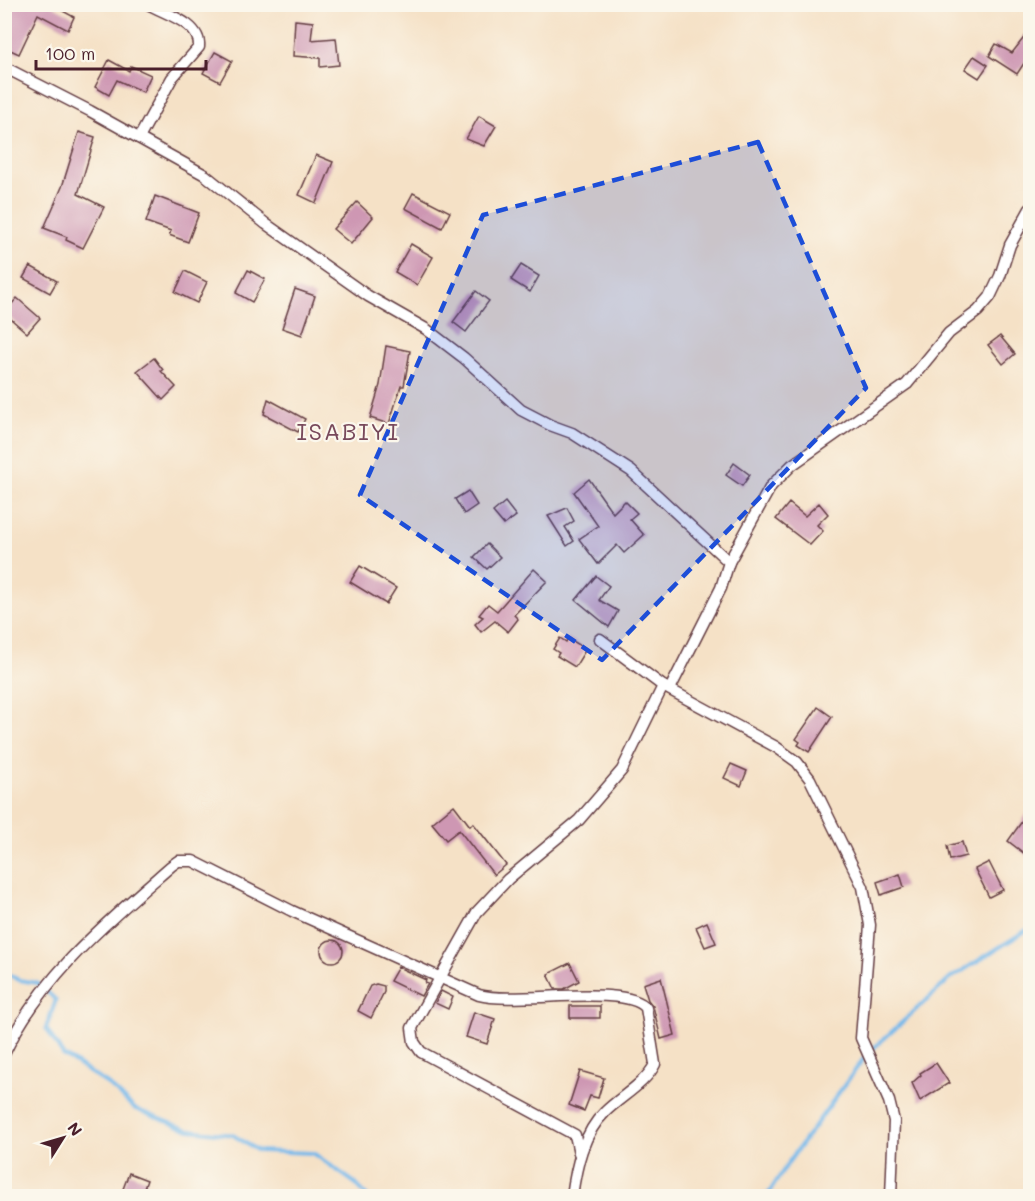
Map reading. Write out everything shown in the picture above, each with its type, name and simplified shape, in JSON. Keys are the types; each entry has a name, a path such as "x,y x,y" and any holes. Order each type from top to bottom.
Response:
{"street":[{"path":"139,138 172,78 200,43 191,27 148,4"},
{"path":"4,67 205,175 266,224 368,297 426,329 464,358 521,410 534,418 572,433 631,471 729,562"},
{"path":"580,1156 575,1135 421,1052 414,1042 412,1028 477,912 488,898 558,840 622,770 721,588 729,562 771,486 792,465 907,384 949,333 978,311 990,297 1010,245 1030,209"},
{"path":"600,639 667,688 777,747 797,762 810,779 863,887 870,925 861,1038 890,1101 894,1120 891,1197"},
{"path":"4,1054 15,1031 51,979 81,945 171,866 185,860 219,873 292,911 491,999 576,995 629,997 642,1003 646,1008 655,1064 596,1121 580,1156 572,1197"}],"highlighted area":[{"path":"758,142 866,388 602,660 360,495 483,215"}],"building":[{"path":"4,4 50,4 74,17 68,30 38,14 19,54 4,47"},
{"path":"295,20 313,22 311,40 336,38 339,65 320,67 320,58 293,56"},
{"path":"1030,30 1030,54 1017,74 989,56 996,44 1012,53"},
{"path":"215,52 232,61 220,82 203,73"},
{"path":"974,56 988,65 979,78 965,69"},
{"path":"109,60 129,71 131,66 151,75 143,92 117,80 109,95 95,87"},
{"path":"479,116 496,126 484,146 466,139"},
{"path":"79,132 95,137 78,194 104,207 83,248 66,240 67,237 44,228 62,187"},
{"path":"316,155 333,162 316,203 299,195"},
{"path":"413,193 450,212 442,228 405,208"},
{"path":"155,196 199,213 188,242 169,235 171,231 146,222"},
{"path":"357,202 373,217 351,244 333,229"},
{"path":"411,244 433,257 417,285 395,272"},
{"path":"521,265 539,276 530,292 511,280"},
{"path":"30,266 57,281 50,293 23,278"},
{"path":"248,270 265,279 252,302 236,293"},
{"path":"185,271 207,282 197,303 175,292"},
{"path":"295,289 315,296 302,335 282,328"},
{"path":"476,291 489,301 466,332 453,322"},
{"path":"17,298 40,318 27,333 4,313"},
{"path":"1000,336 1015,354 1003,364 988,345"},
{"path":"386,346 410,351 404,386 401,386 389,424 370,418 380,385"},
{"path":"154,358 163,370 161,371 176,387 163,400 137,371"},
{"path":"268,399 305,419 298,432 264,414"},
{"path":"734,463 750,475 742,486 726,475"},
{"path":"589,479 613,513 625,501 637,513 630,519 644,535 624,553 617,545 598,564 579,539 598,526 574,492"},
{"path":"468,491 477,505 464,514 455,499"},
{"path":"505,502 516,516 504,525 493,512"},
{"path":"789,503 805,516 819,503 828,514 817,525 823,531 810,545 776,519"},
{"path":"567,508 574,521 565,527 574,541 567,546 548,516"},
{"path":"487,544 500,557 487,569 474,557"},
{"path":"360,566 396,588 386,604 350,582"},
{"path":"534,569 547,581 514,615 518,619 508,632 495,621 481,632 475,624 483,617 479,615 488,604 497,611"},
{"path":"596,576 609,586 599,600 618,611 609,627 576,600"},
{"path":"560,638 566,642 568,638 586,649 575,667 557,656 559,653 553,649"},
{"path":"818,707 832,717 809,752 798,745 800,742 796,739"},
{"path":"731,764 747,771 741,786 724,778"},
{"path":"454,805 470,826 473,823 506,865 494,875 459,830 446,840 432,823"},
{"path":"1030,810 1030,858 1008,841"},
{"path":"962,842 966,856 950,860 947,846"},
{"path":"989,862 1003,890 989,897 975,869"},
{"path":"900,874 904,887 881,895 877,882"},
{"path":"707,922 716,943 705,947 696,927"},
{"path":"332,940 340,943 343,951 340,959 332,962 324,959 321,951 324,943"},
{"path":"570,963 579,981 564,989 555,989 548,974"},
{"path":"398,967 426,980 425,983 428,984 421,996 390,981"},
{"path":"661,978 675,1035 661,1039 653,1006 648,1000 643,984"},
{"path":"376,984 384,986 384,992 371,1018 358,1011 370,986"},
{"path":"441,991 453,997 448,1009 435,1003"},
{"path":"570,1006 600,1006 600,1018 570,1018"},
{"path":"474,1012 495,1019 487,1044 466,1037"},
{"path":"936,1063 949,1083 920,1101 912,1083 921,1075 920,1073"},
{"path":"580,1071 604,1078 598,1098 590,1096 584,1111 569,1105"},
{"path":"129,1173 147,1180 141,1197 120,1197"}],"waterway":[{"path":"767,1196 790,1160 867,1054 951,978 1030,928"},
{"path":"4,972 19,980 37,983 56,1000 46,1028 63,1055 109,1085 135,1109 189,1130 233,1135 258,1151 313,1153 355,1183 367,1196"}],"district":[{"name":"ISABIYI","path":"348,430"}]}
